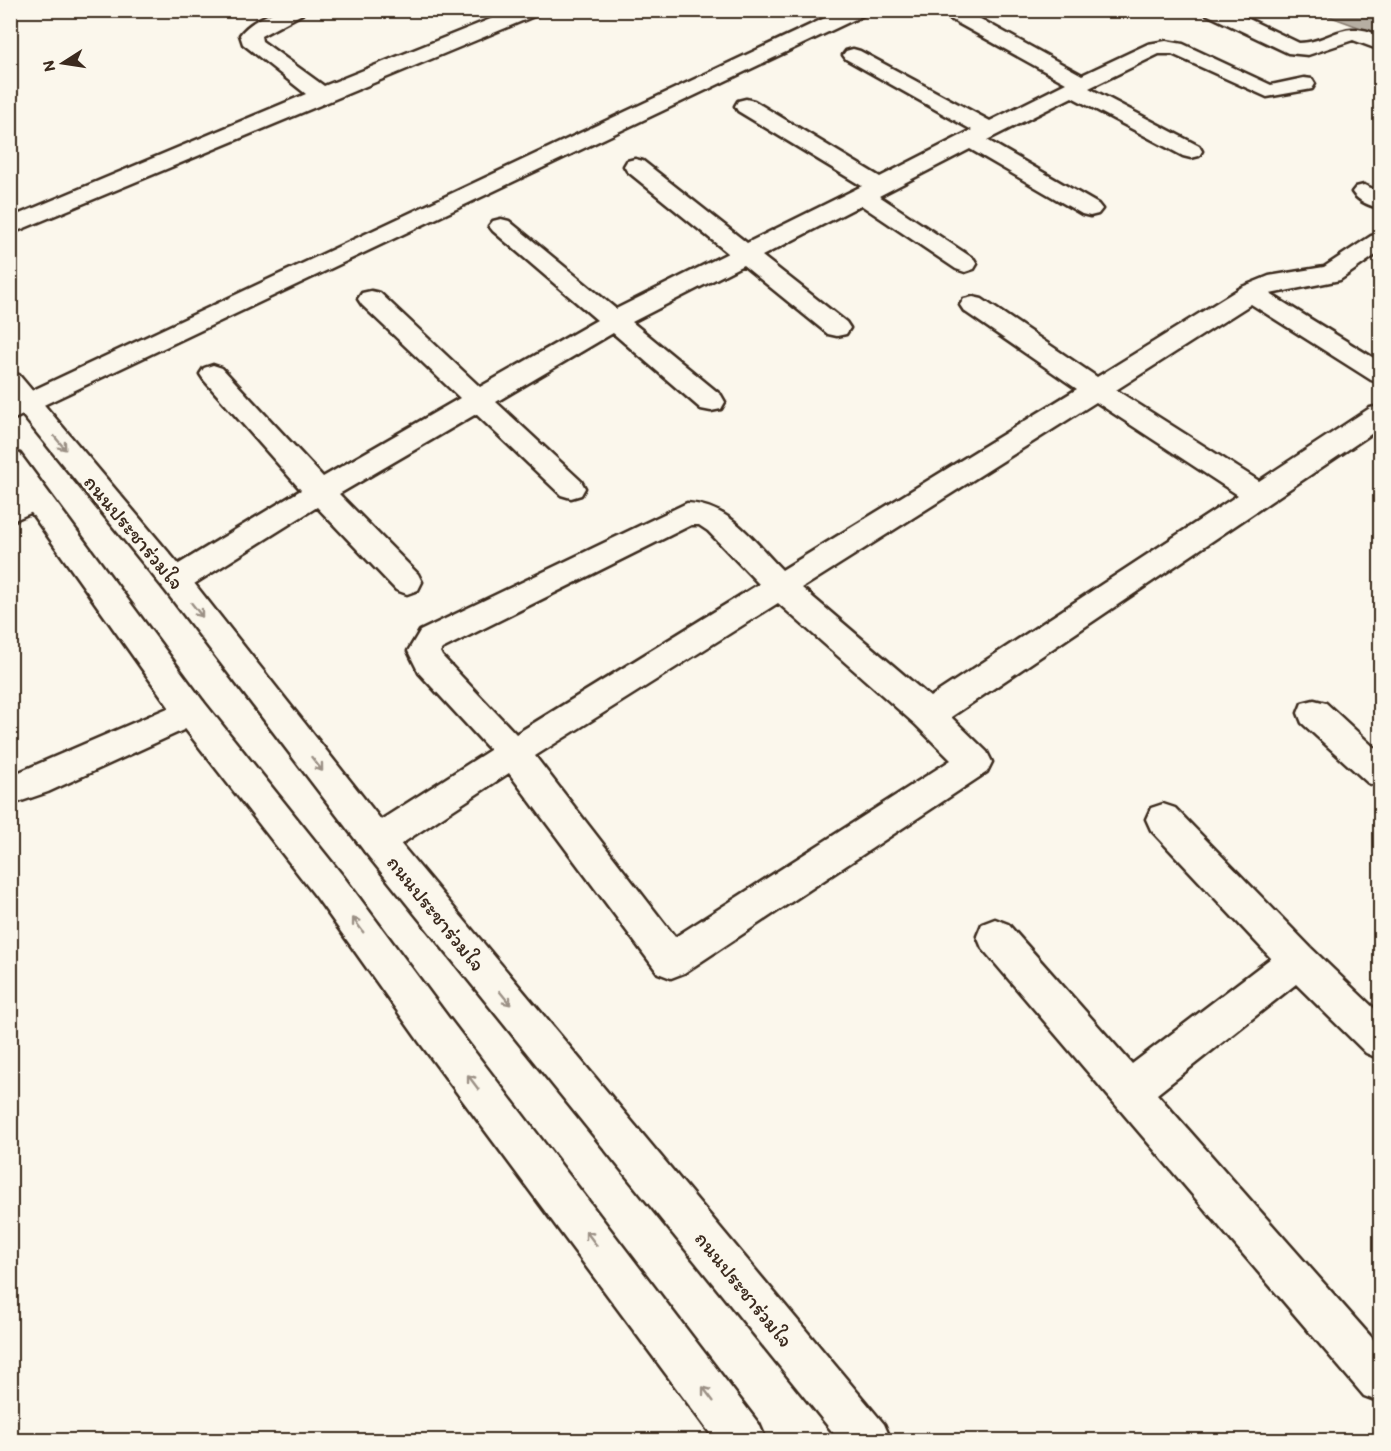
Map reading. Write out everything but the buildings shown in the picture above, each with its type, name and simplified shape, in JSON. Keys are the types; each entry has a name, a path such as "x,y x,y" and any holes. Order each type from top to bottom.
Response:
{"street":[{"path":"295,10 259,27 250,35 253,44 322,95"},
{"path":"10,227 322,95 532,10"},
{"path":"16,399 859,10"},
{"path":"1213,10 1301,50 1313,50 1353,34 1361,35 1380,44"},
{"path":"952,12 1191,151"},
{"path":"174,581 320,492 614,321 1155,48 1176,48 1267,91 1304,84"},
{"path":"853,55 980,135 1090,209"},
{"path":"746,106 870,191 965,264"},
{"path":"635,166 743,255 837,328"},
{"path":"501,226 711,402"},
{"path":"377,842 513,753 1251,293 1269,284 1331,274 1380,241"},
{"path":"1251,293 1380,374"},
{"path":"371,299 571,488"},
{"path":"973,305 1096,390 1257,494"},
{"path":"213,374 320,492 406,582"},
{"name":"ถนนประชาร่วมใจ","path":"16,399 174,581 377,842 868,1440"},
{"path":"928,715 1257,494 1380,415"},
{"path":"10,461 23,505 191,711 330,887 434,1030 743,1440"},
{"path":"687,514 704,515 718,523 780,586 928,715 975,762 671,961 513,753 430,664 424,651 431,640 687,514"},
{"path":"10,790 36,782 191,711"},
{"path":"1314,712 1380,773"},
{"path":"1163,819 1298,960 1380,1040"},
{"path":"995,936 1380,1380"},
{"path":"1129,1090 1298,960"}],"shaded area":[{"path":"1315,11 1380,11 1380,35"}]}
